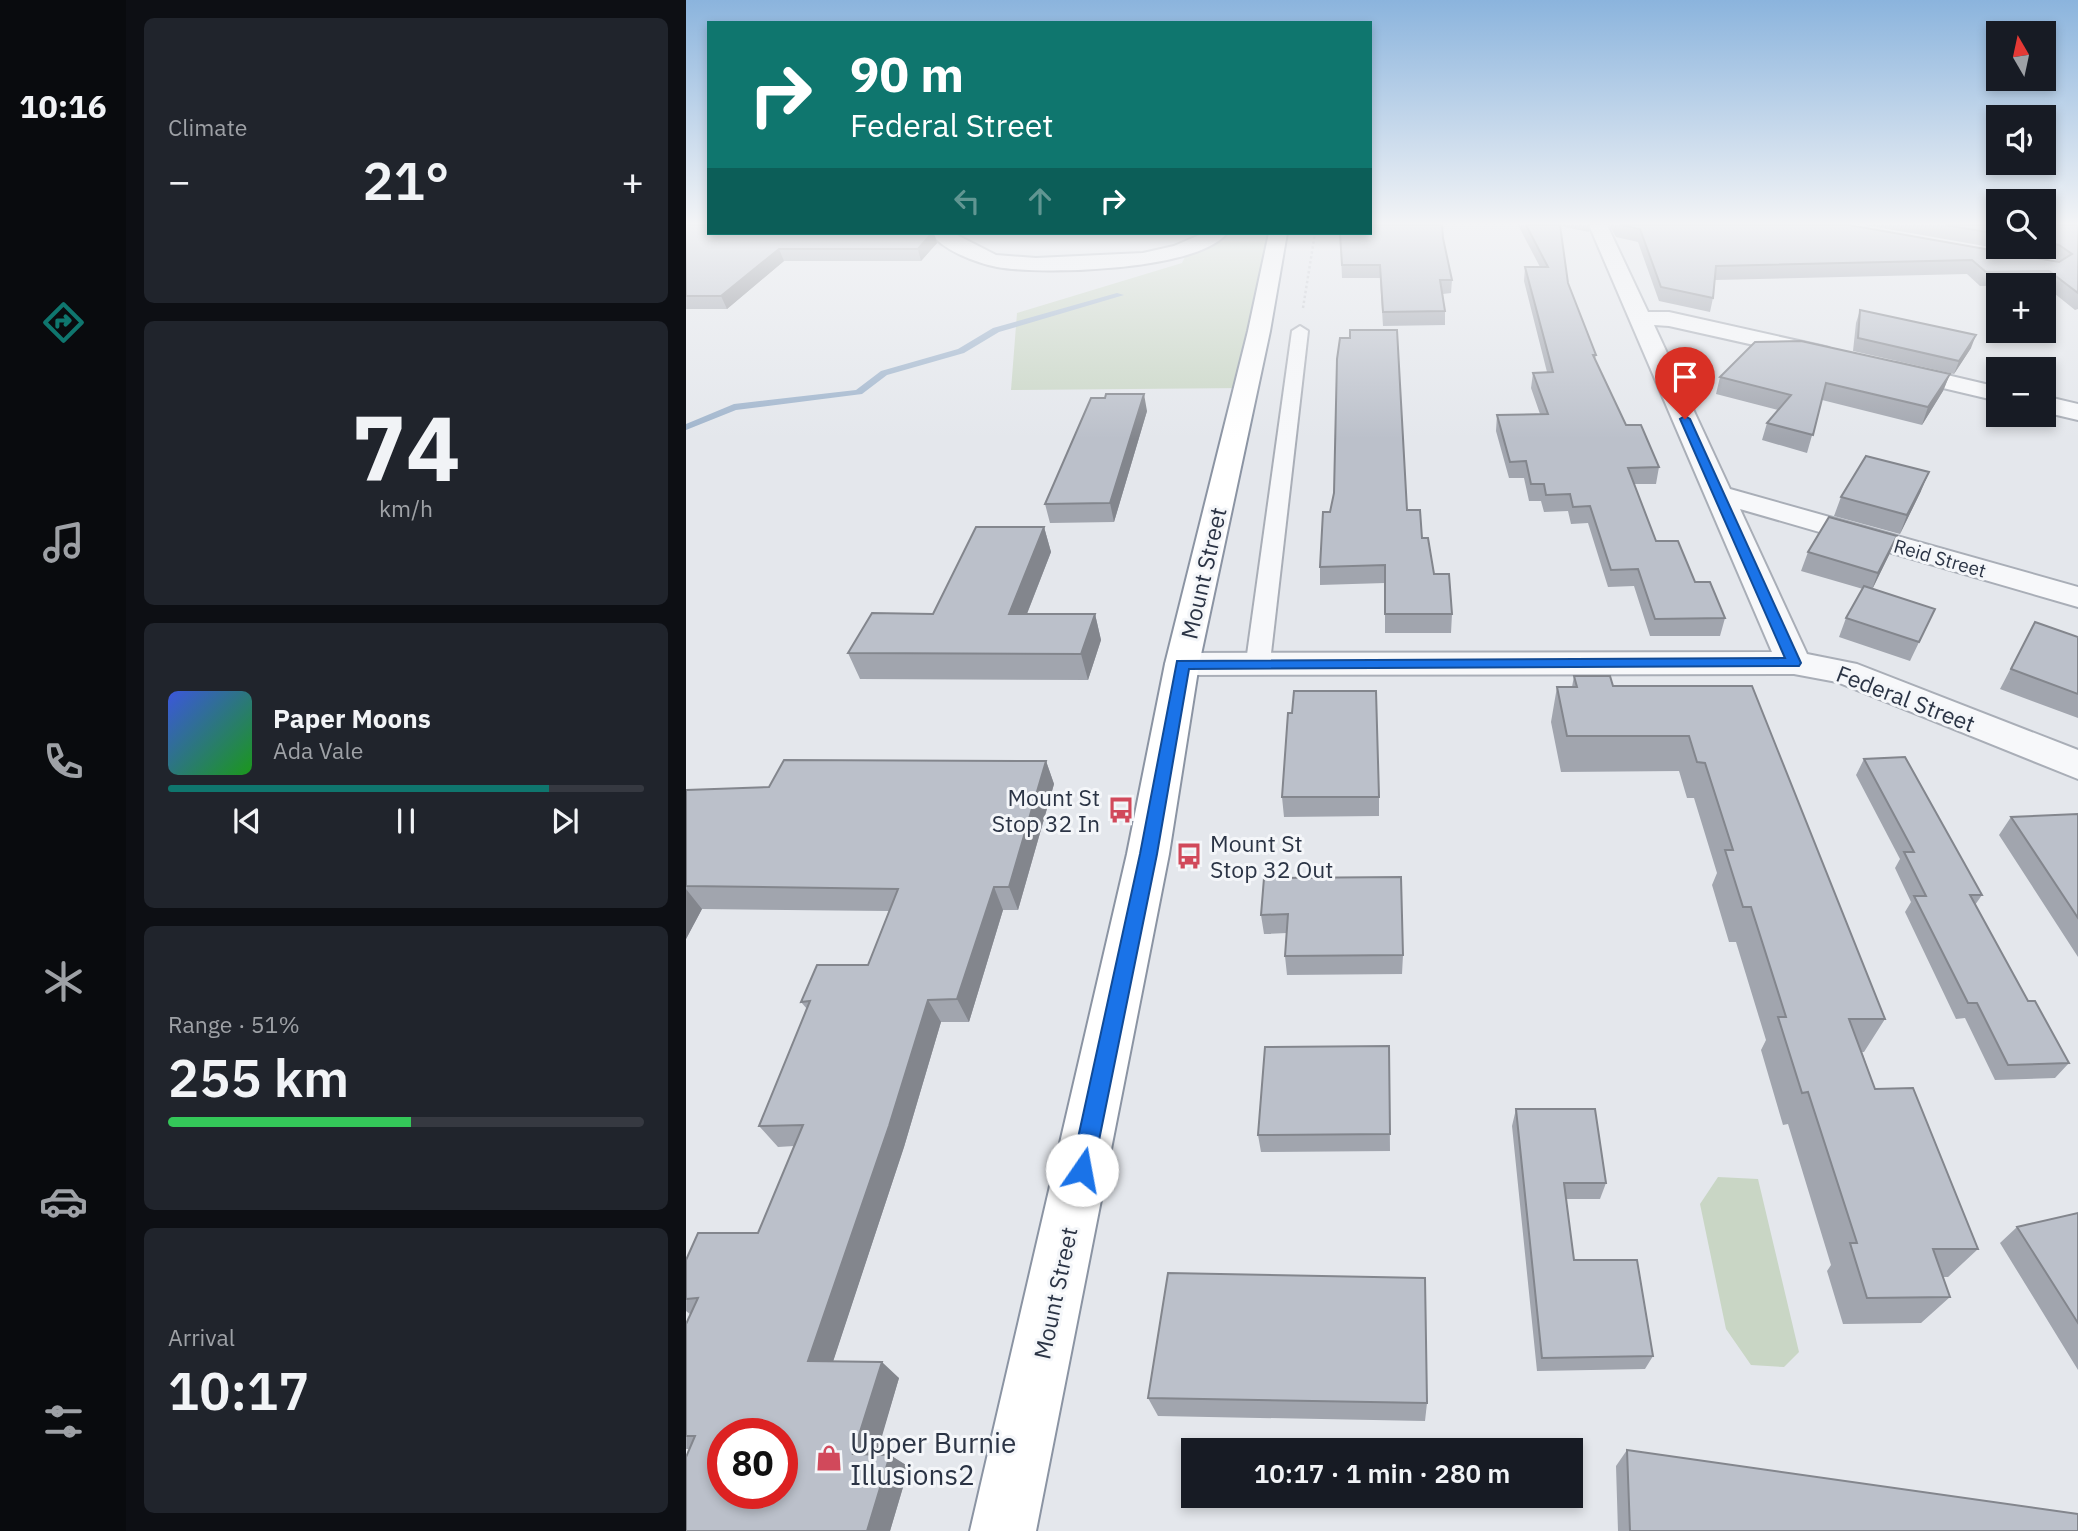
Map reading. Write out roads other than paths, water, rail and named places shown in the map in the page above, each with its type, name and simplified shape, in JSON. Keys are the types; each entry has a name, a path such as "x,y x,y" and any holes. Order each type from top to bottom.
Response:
{"highway":[{"name":"Mount Street","path":"1003,1531 1148,854 1182,664 1266,296"}],"street":[{"path":"1629,296 1721,495 1794,663"},
{"path":"1638,318 1669,319 1840,358"},
{"path":"1880,367 1986,391"},
{"path":"2056,407 2078,412"},
{"name":"Reid Street","path":"1721,495 2078,597"},
{"name":"Federal Street","path":"1182,664 1794,663 1844,672 2078,765"}],"lane":[{"path":"1258,662 1300,331"}],"waterway":[{"path":"686,427 734,407 859,392 884,373 961,351 996,330 1115,296"}],"place":[{"name":"Mount St Stop 32 In","path":"1121,810"},
{"name":"Mount St Stop 32 Out","path":"1189,856"},
{"name":"Upper Burnie Illusions2","path":"829,1458"}]}
